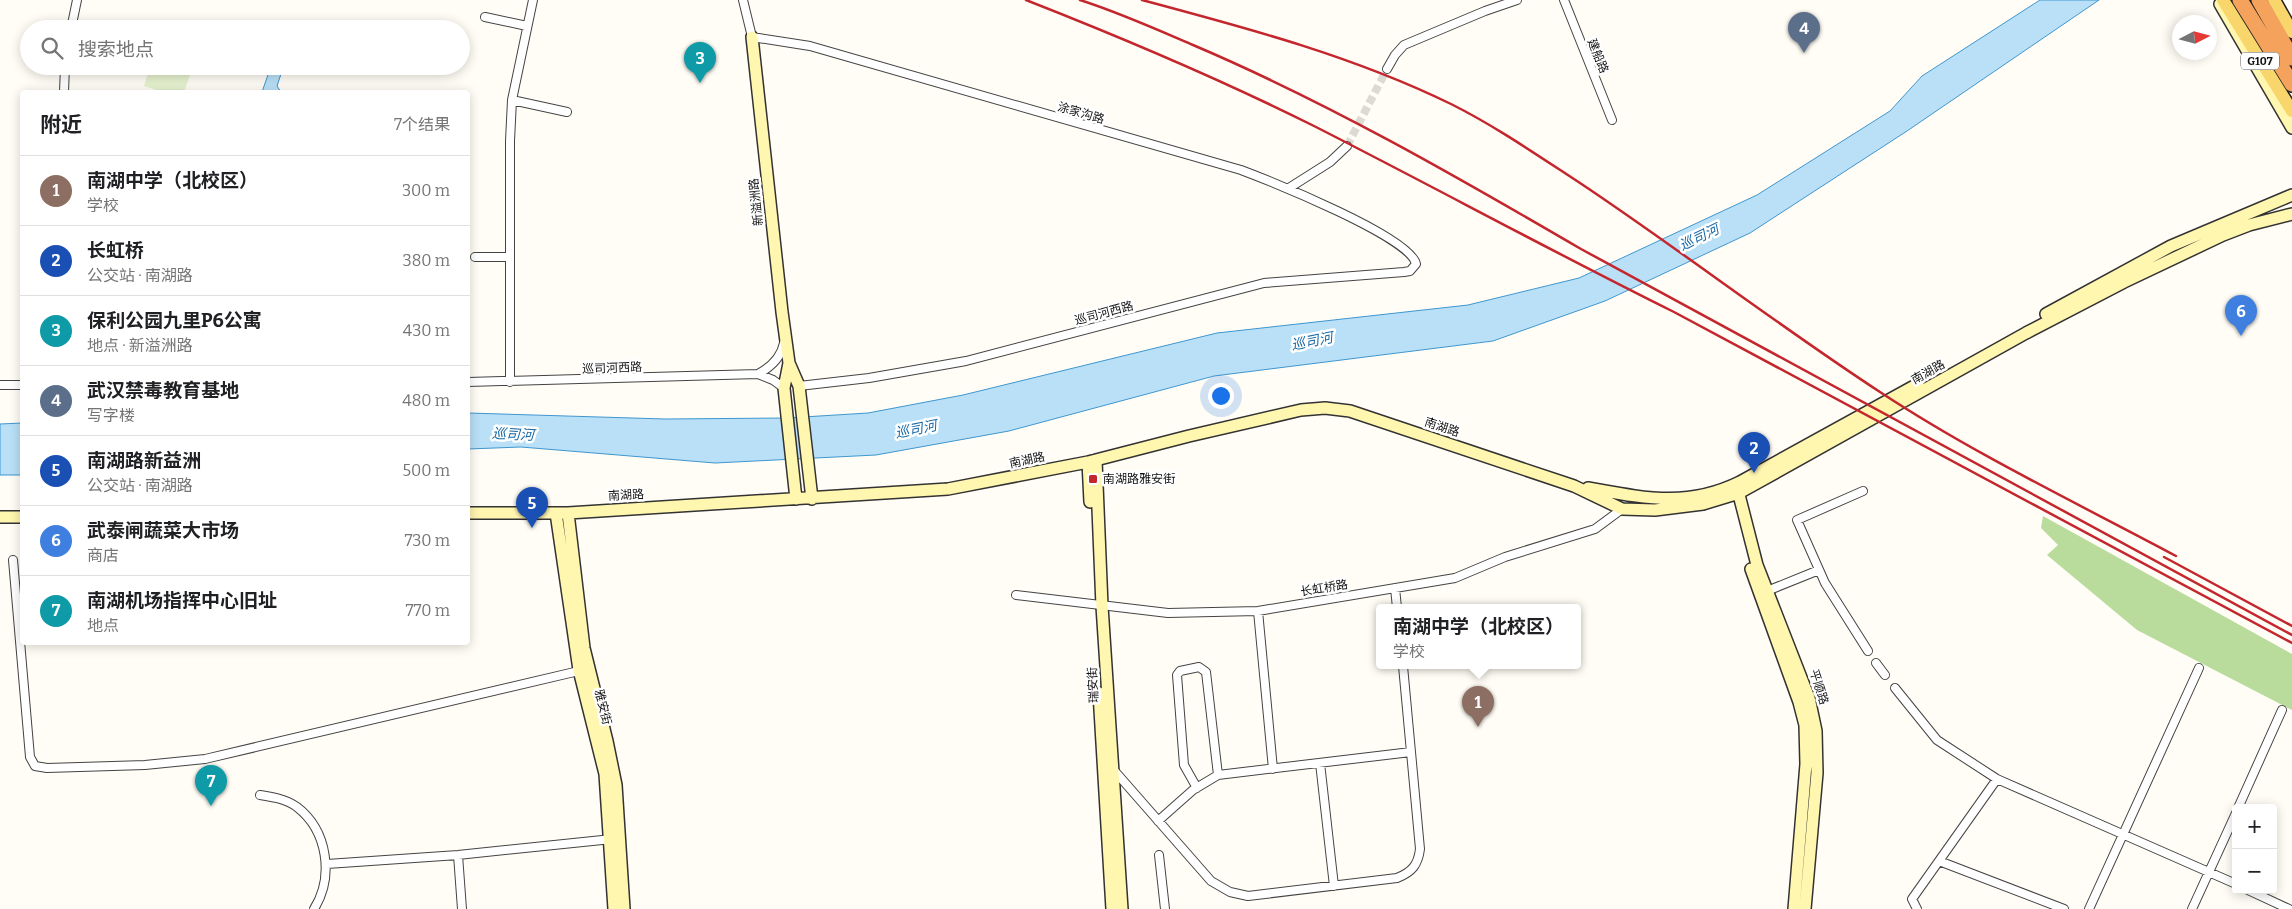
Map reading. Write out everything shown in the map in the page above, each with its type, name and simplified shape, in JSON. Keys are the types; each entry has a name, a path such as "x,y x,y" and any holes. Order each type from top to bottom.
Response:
{"highway":[{"path":"2240,0 2292,84"},
{"path":"2259,0 2292,58"}],"main road":[{"path":"2219,0 2220,6 2292,128"},
{"name":"G107","path":"2224,0 2292,111"},
{"path":"2274,0 2292,32"},
{"name":"新溢洲路","path":"752,37 785,335 790,363"},
{"name":"南湖路","path":"1574,486 1640,498 1671,500 1735,490 2172,246 2292,195"},
{"name":"南湖路","path":"470,513 556,513 812,499 961,488 1092,461 1250,421 1325,408 1357,413 1574,486 1622,509 1650,511 1686,507 1735,490 2124,282 2222,235 2250,224 2292,214"},
{"path":"790,363 799,386 812,499"},
{"path":"790,363 784,388 796,499"},
{"name":"瑞安街","path":"1092,461 1112,909"},
{"name":"平顺路","path":"1735,490 1752,547 1809,698 1816,731 1817,773 1805,909"},
{"name":"平顺路","path":"1735,490 1751,570 1799,702 1805,725 1806,764 1794,909"},
{"name":"雅安街","path":"568,512 583,669"},
{"name":"雅安街","path":"556,513 583,669 612,764 614,909"},
{"path":"0,517 20,517"},
{"name":"瑞安街","path":"1098,605 1122,909"},
{"name":"雅安街","path":"614,839 624,909"}],"street":[{"path":"73,20 78,0"},
{"path":"510,382 510,141 512,100 533,0"},
{"path":"743,0 752,37"},
{"path":"1388,69 1399,48 1404,45 1485,11 1517,0"},
{"name":"建船路","path":"1564,0 1612,120"},
{"path":"485,17 528,26"},
{"name":"涂家沟路","path":"752,37 810,46 1241,170 1289,188 1341,213 1400,245 1413,255 1416,264 1414,268"},
{"path":"64,90 65,75"},
{"path":"512,100 567,112"},
{"path":"1289,188 1330,162 1347,146"},
{"path":"474,257 510,257"},
{"name":"巡司河西路","path":"799,386 869,378 966,361 1264,283 1404,272 1414,268"},
{"path":"758,374 773,365 779,357 785,335"},
{"path":"758,374 773,380 784,388"},
{"name":"巡司河西路","path":"470,382 758,374"},
{"path":"0,385 20,385"},
{"path":"1863,491 1796,520 1819,570 1868,651"},
{"name":"长虹桥路","path":"1016,595 1168,613 1258,611 1455,578 1505,557 1595,529 1622,509"},
{"path":"13,560 20,641"},
{"path":"1768,591 1819,570"},
{"path":"1395,588 1397,604"},
{"path":"1258,611 1273,769"},
{"path":"20,645 30,757 35,766 46,768 145,765 205,759 583,669"},
{"path":"1876,663 1885,675"},
{"path":"1197,788 1184,764 1177,675 1180,671 1199,667 1206,672 1218,775"},
{"path":"2089,909 2199,668"},
{"path":"1111,766 1211,882 1230,892 1248,896 1397,878 1411,872 1418,861 1420,849 1403,669"},
{"path":"1895,688 1937,740 1997,779 2232,882"},
{"path":"2240,804 2282,710"},
{"path":"1158,821 1197,788 1218,775 1411,752"},
{"path":"1320,763 1334,886"},
{"path":"1917,909 1912,899 1997,779"},
{"path":"260,795 280,798 297,807 309,820 319,836 326,864 326,882 314,909"},
{"path":"2192,909 2232,822"},
{"path":"326,864 458,855 614,839"},
{"path":"1160,854 1165,909"},
{"path":"458,855 462,909"},
{"path":"1940,862 2064,909"},
{"path":"2257,894 2289,909 2292,904"}],"green space":[{"path":"147,75 190,75 185,90 157,90 144,86"},
{"path":"2043,516 2292,654 2292,710 2137,630 2047,555 2058,545 2041,528"}],"water":[{"name":"巡司河","path":"2040,0 2099,0 1907,131 1750,233 1605,301 1493,341 1214,376 1009,431 876,455 715,463 521,447 470,449 470,413 665,419 787,418 868,413 963,395 1217,333 1468,305 1579,278 1757,195 1890,111 1922,76"},
{"path":"268,75 281,75 277,86 280,90 263,90"},
{"path":"20,423 20,475 0,475 0,424"}],"tunnel":[{"path":"1347,146 1387,69"}],"railway":[{"path":"1026,0 1171,60 1314,126 1674,312 2292,643"},
{"path":"1080,0 1123,15 1243,67 1341,115 1438,167 1581,249 2292,635"},
{"path":"1142,0 1221,21 1338,57 1414,87 1485,122 1583,185 1805,341 1916,415 1989,457 2176,556"},
{"path":"2164,557 2292,626"}],"place":[{"name":"武汉禁毒教育基地","path":"1804,53"},
{"name":"保利公园九里P6公寓","path":"700,83"},
{"name":"武泰闸蔬菜大市场","path":"2241,336"},
{"name":"长虹桥","path":"1754,473"},
{"name":"南湖路雅安街","path":"1093,479"},
{"name":"南湖路新益洲","path":"532,528"},
{"name":"南湖中学（北校区）","path":"1478,727"},
{"name":"南湖机场指挥中心旧址","path":"211,806"}]}
